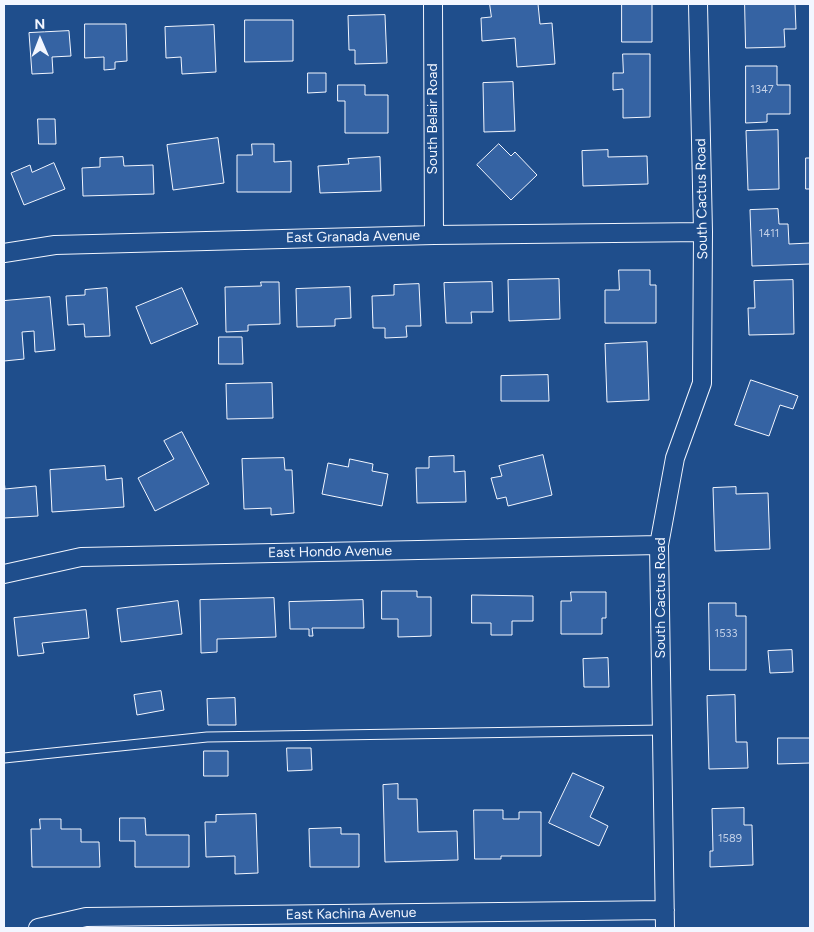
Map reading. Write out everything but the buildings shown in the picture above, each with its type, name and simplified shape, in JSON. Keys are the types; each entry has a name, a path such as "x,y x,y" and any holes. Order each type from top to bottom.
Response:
{"street":[{"name":"South Belair Road","path":"433,4 434,235"},
{"name":"South Cactus Road","path":"665,928 659,545 675,458 702,383 703,232 698,4"},
{"name":"East Granada Avenue","path":"4,253 55,245 434,235 703,232"},
{"name":"East Hondo Avenue","path":"4,574 81,557 659,545"},
{"name":"East Kachina Avenue","path":"38,928 86,917 665,910"}],"lane":[{"path":"4,758 206,737 662,730"}]}
